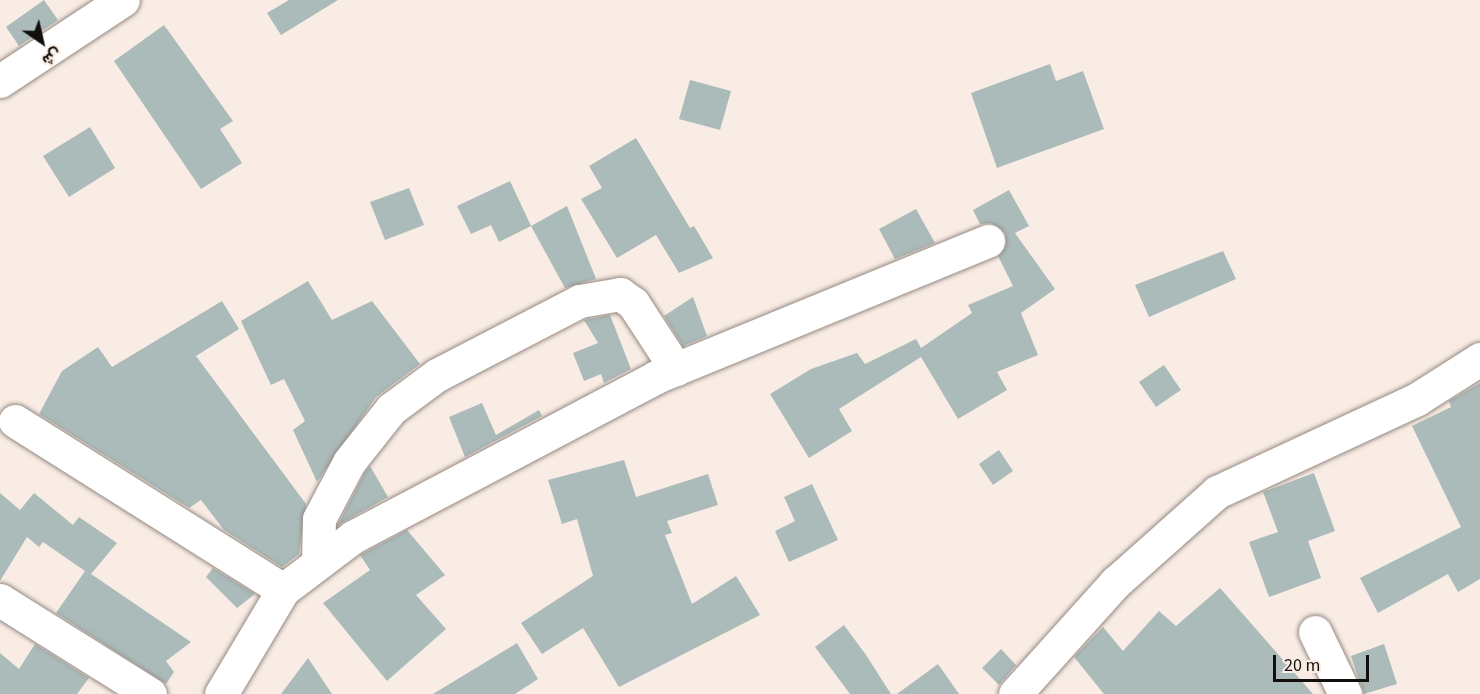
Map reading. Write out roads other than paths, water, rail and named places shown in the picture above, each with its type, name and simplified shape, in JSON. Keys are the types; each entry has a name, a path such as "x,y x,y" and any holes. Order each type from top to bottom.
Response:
{"street":[{"path":"0,81 123,0"},
{"path":"221,694 283,590 318,563 393,513 676,369 987,241"},
{"path":"318,563 319,519 350,462 391,409 437,375 579,301 612,294 633,303 676,369"},
{"path":"1015,694 1116,582 1217,492 1417,399 1480,359"},
{"path":"15,422 283,590"},
{"path":"0,600 150,694"},
{"path":"1315,632 1345,694"}]}
